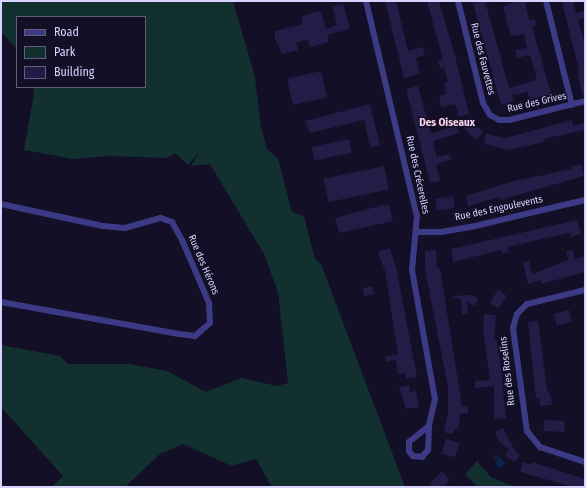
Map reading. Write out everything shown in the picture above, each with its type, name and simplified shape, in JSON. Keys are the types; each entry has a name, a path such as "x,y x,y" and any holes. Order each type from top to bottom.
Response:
{"street":[{"name":"Rue des Crécerelles","path":"366,1 414,199 416,232 412,256 412,276 435,399 429,426 428,450 422,456 413,456 408,451 409,442 429,426"},
{"name":"Rue des Fauvettes","path":"458,1 483,103 494,118"},
{"path":"546,1 572,105"},
{"name":"Rue des Grives","path":"494,118 509,120 585,102"},
{"name":"Rue des Engoulevents","path":"416,232 441,232 475,226 585,200"},
{"name":"Rue des Hérons","path":"1,204 103,226 125,228 161,218 172,222 182,240 209,303 210,323 195,336 1,302"},
{"name":"Rue des Roselins","path":"585,290 527,304 517,314 513,328 527,432 540,447 585,462"}],"green space":[{"path":"1,1 233,1 255,77 261,127 267,149 278,159 292,212 304,216 315,259 321,264 405,487 272,487 256,459 232,466 183,444 160,454 125,487 51,487 63,476 1,407 1,345 60,356 68,364 130,364 167,371 206,392 241,378 277,386 288,383 278,292 264,254 210,164 191,166 200,151 188,165 175,153 168,158 109,156 74,159 24,150 34,93 33,88 146,88 146,16 16,16 16,48 1,32"},
{"path":"477,461 491,477 515,487 478,487 465,474"}],"water":[{"path":"496,454 505,462 501,469 495,465 497,461 493,457"}],"building":[{"path":"385,1 396,1 408,51 423,47 425,55 416,58 420,74 404,78"},
{"path":"427,1 439,1 455,56 469,114 459,117 455,104 441,107 439,96 446,94 444,83 448,82 444,67 440,68 438,60 443,59"},
{"path":"485,1 509,88 537,80 530,55 517,58 515,50 527,48 524,34 511,36 503,7 516,1 525,1 529,20 535,19 536,25 532,26 551,94 530,100 528,92 512,95 514,101 501,105 473,3"},
{"path":"573,1 576,13 585,11 585,18 578,20 585,44 585,95 582,95 577,70 579,70 562,2"},
{"path":"343,4 350,29 327,35 329,42 310,47 307,39 296,43 298,50 282,54 275,39 275,31 303,24 301,17 317,11 321,12 326,29 337,25 332,7"},
{"path":"321,71 327,97 293,105 287,79"},
{"path":"418,86 431,134 456,125 459,133 433,141 437,157 450,154 451,160 436,164 440,181 430,183 406,89"},
{"path":"370,104 380,145 370,147 364,120 310,133 305,121"},
{"path":"572,120 573,126 585,123 585,130 543,139 544,142 509,150 484,144 486,134 505,138"},
{"path":"472,121 483,132 476,140 464,129"},
{"path":"349,139 352,153 315,161 312,147"},
{"path":"581,164 584,176 500,200 499,197 468,206 466,196 510,182 572,169 571,166"},
{"path":"384,166 389,189 328,202 323,179"},
{"path":"453,196 455,208 437,211 435,199"},
{"path":"383,205 389,205 393,221 339,233 335,218"},
{"path":"577,220 581,234 571,237 569,233 508,247 509,252 502,254 501,250 453,262 451,249"},
{"path":"390,248 396,267 417,377 406,379 405,373 398,374 396,360 386,362 385,357 398,354 385,271 378,252"},
{"path":"436,250 437,269 440,268 462,406 468,406 468,413 461,413 458,429 454,429 453,434 444,432 448,412 448,387 425,270 425,251"},
{"path":"573,250 575,259 585,256 585,272 541,284 541,280 528,284 523,262 529,261 532,274 568,260 566,251"},
{"path":"372,286 374,294 364,296 362,288"},
{"path":"498,290 507,296 499,309 490,302"},
{"path":"470,295 478,298 476,306 467,302 468,314 462,314 461,300 452,296"},
{"path":"569,310 572,322 556,326 553,314"},
{"path":"484,314 496,315 494,339 496,338 500,360 506,418 494,419 494,386 475,388 475,381 490,380 483,329"},
{"path":"538,321 547,390 551,396 552,405 540,406 539,398 536,399 528,322"},
{"path":"409,385 410,392 416,391 419,407 406,409 399,387"},
{"path":"544,420 565,421 564,432 543,431"},
{"path":"503,428 514,449 520,455 514,462 505,455 509,450 500,443 495,432"},
{"path":"446,439 459,443 455,457 442,453"},
{"path":"523,462 531,465 532,462 585,479 583,487 573,487 520,472"},
{"path":"442,471 450,480 443,487 433,487 430,484"}],"district":[{"name":"Des Oiseaux","path":"447,123"}]}
